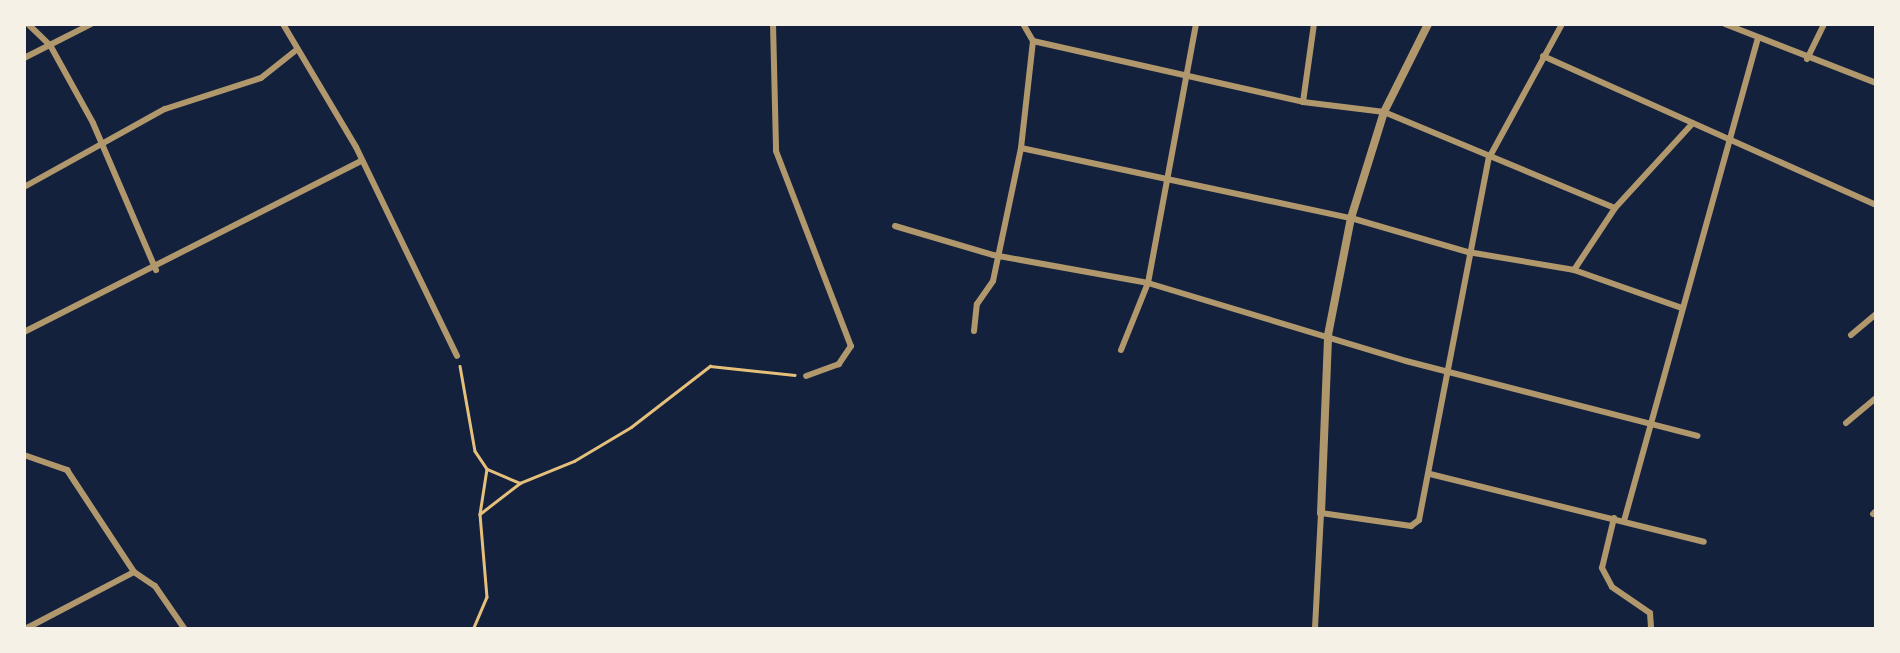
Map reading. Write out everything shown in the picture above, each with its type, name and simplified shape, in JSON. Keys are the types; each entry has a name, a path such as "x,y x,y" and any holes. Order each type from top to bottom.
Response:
{"street":[{"path":"28,24 50,45 93,123 100,150 156,270"},
{"path":"24,58 91,24"},
{"path":"283,24 295,51 361,161 457,356"},
{"path":"773,24 776,151 851,346 839,364 806,376"},
{"path":"974,331 977,304 993,281 993,255 1021,148 1033,41 1023,24"},
{"path":"1121,350 1148,283 1196,24"},
{"path":"1303,102 1314,24"},
{"path":"1315,628 1328,335 1351,218 1384,112 1428,24"},
{"path":"1321,513 1416,524 1430,474 1451,373 1468,252 1489,158 1562,24"},
{"path":"1725,24 1757,40 1875,83"},
{"path":"1807,59 1824,24"},
{"path":"1624,521 1757,40"},
{"path":"1033,41 1188,72 1303,102 1384,112 1489,158 1615,208"},
{"path":"24,187 100,150 165,109 261,78 295,51"},
{"path":"1543,56 1875,205"},
{"path":"1574,270 1615,208 1693,123"},
{"path":"1021,148 1166,183 1351,218 1468,252 1574,270 1682,308"},
{"path":"24,332 156,270 361,161"},
{"path":"895,226 993,255 1148,283 1451,373 1651,419 1698,436"},
{"path":"1851,335 1875,314"},
{"path":"1846,423 1875,398"},
{"path":"24,455 67,470 134,572 155,586 184,628"},
{"path":"1430,474 1704,542"},
{"path":"1614,518 1602,568 1612,587 1650,613 1651,628"},
{"path":"24,619 28,627 134,572"}],"path":[{"path":"457,356 475,451 487,469 520,483"},
{"path":"480,514 520,483 631,427 697,371 726,365 806,376"},
{"path":"474,628 487,597 480,514 487,469"}]}
